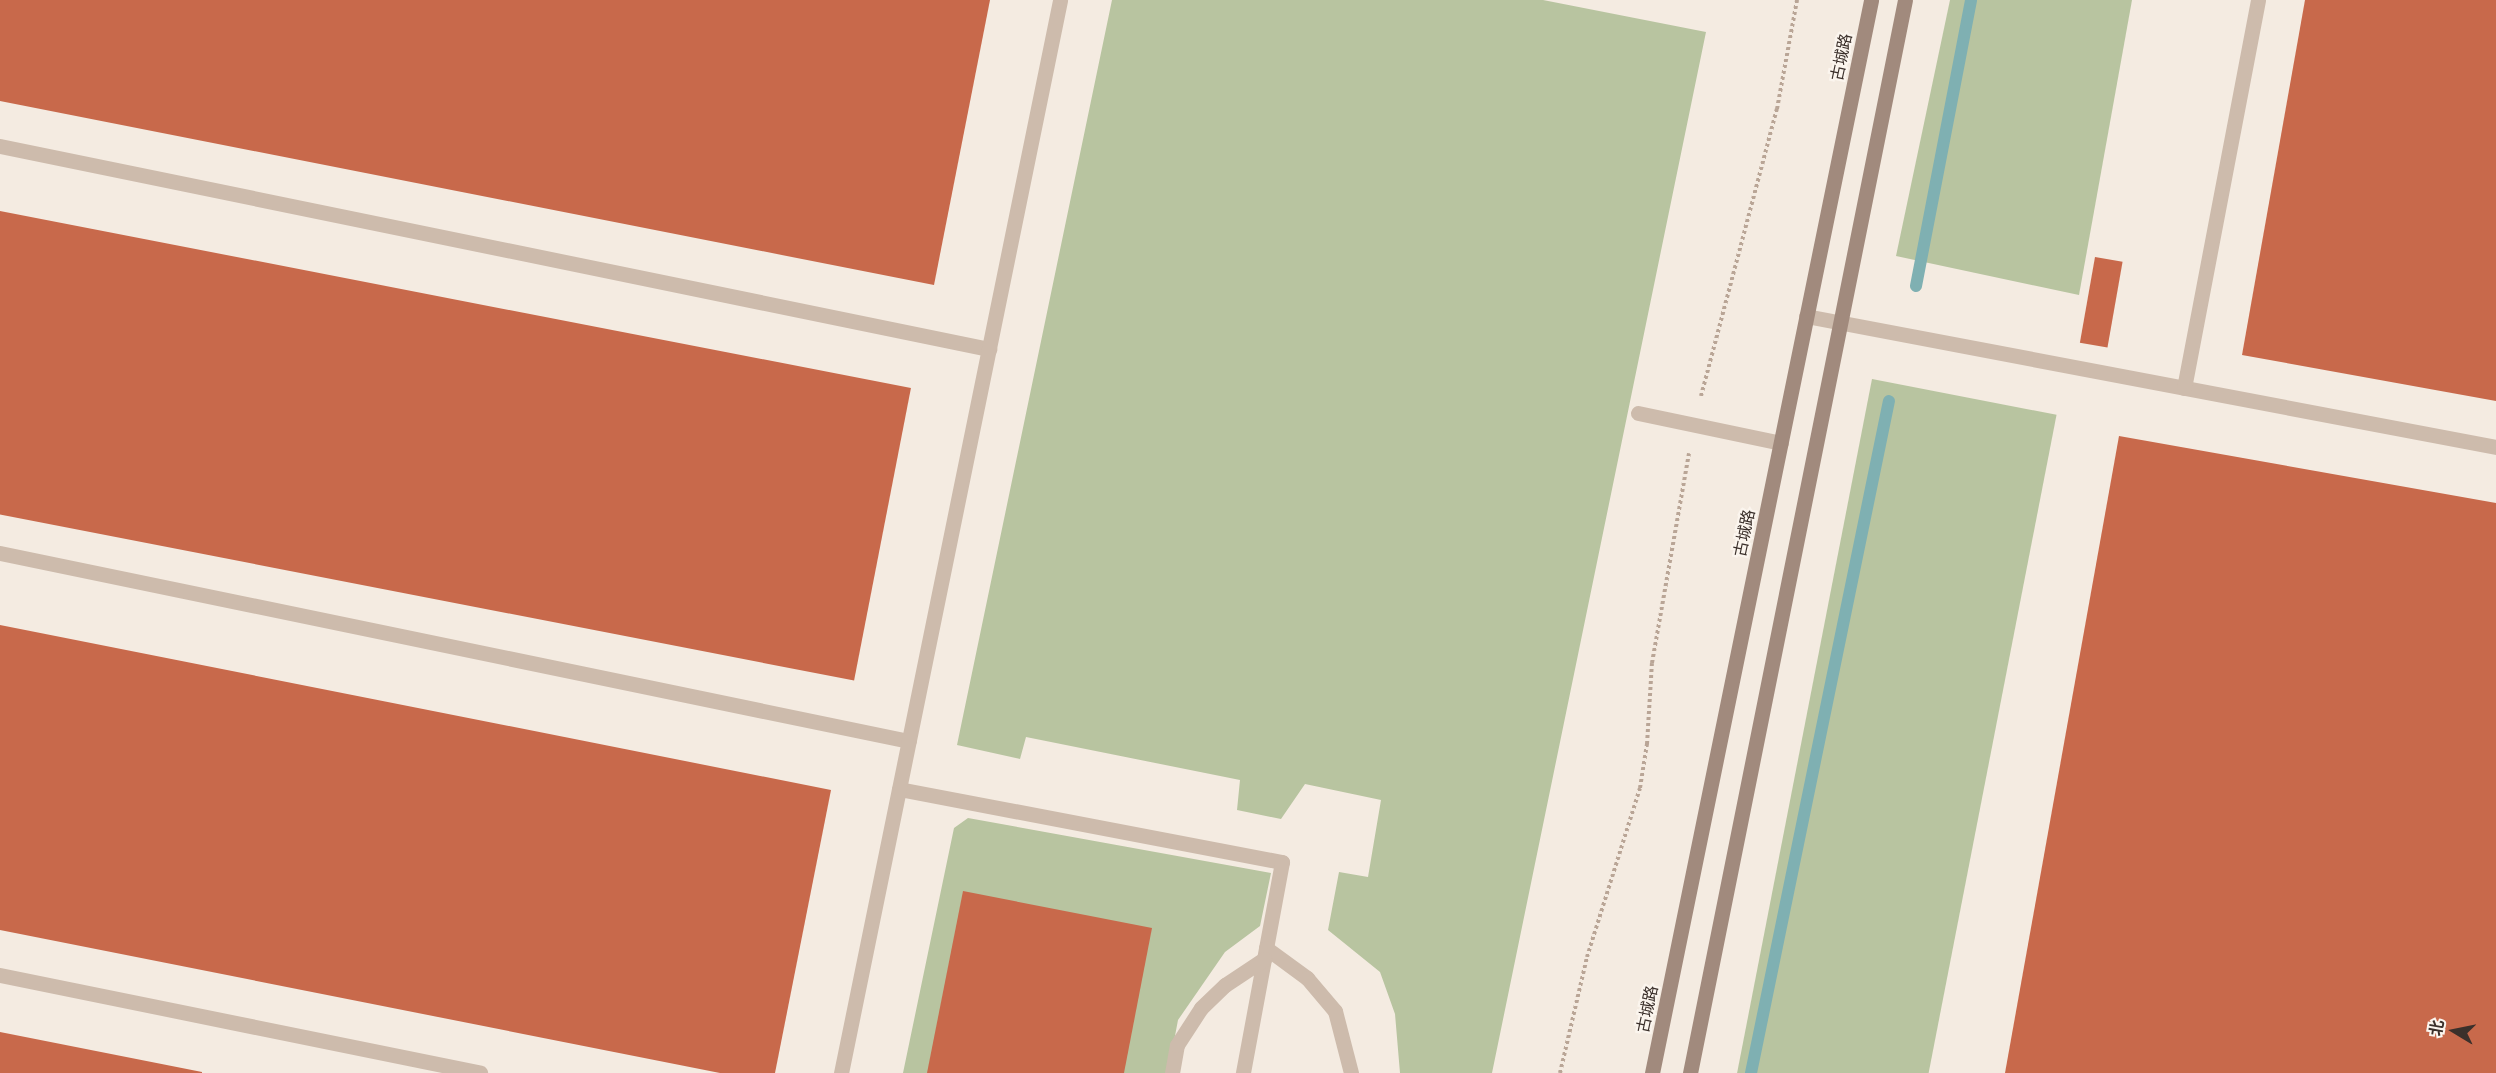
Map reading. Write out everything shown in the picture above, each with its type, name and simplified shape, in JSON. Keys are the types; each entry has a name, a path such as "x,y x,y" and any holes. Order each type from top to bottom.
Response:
{"main road":[{"name":"古城路","path":"1652,1073 1870,0"},
{"path":"1690,1073 1905,0"}],"lane":[{"path":"841,1073 1060,0"},
{"path":"2184,388 2258,0"},
{"path":"0,146 989,349"},
{"path":"1806,316 2496,447"},
{"path":"1638,413 1781,443"},
{"path":"0,553 909,741"},
{"path":"899,789 1282,862 1243,1073"},
{"path":"1172,1073 1177,1045 1201,1008 1225,985 1265,954"},
{"path":"1265,954 1307,978 1335,1011 1351,1073"},
{"path":"0,975 480,1073"}],"path":[{"path":"1560,1073 1587,957 1640,788 1647,744 1652,663 1694,425 1777,109 1797,0"}],"green space":[{"path":"1112,0 1543,0 1706,32 1492,1073 1400,1073 1395,1014 1380,972 1328,930 1339,872 1368,877 1381,800 1305,784 1281,819 1237,810 1240,780 1026,737 1020,759 957,745"},
{"path":"1950,0 2132,0 2079,295 1896,256"},
{"path":"1872,379 2057,415 1929,1073 1737,1073"},
{"path":"968,818 1271,873 1260,926 1225,952 1178,1020 1168,1073 903,1073 954,828"}],"building":[{"path":"0,0 990,0 934,285 0,101"},
{"path":"2305,0 2496,0 2496,401 2242,355"},
{"path":"0,211 911,388 854,681 0,515"},
{"path":"2095,257 2123,262 2107,348 2080,343"},
{"path":"2119,436 2496,503 2496,1073 2005,1073"},
{"path":"0,625 831,790 775,1073 720,1073 0,930"},
{"path":"963,891 1152,928 1124,1073 927,1073"},
{"path":"0,1032 202,1072 202,1073 0,1073"}],"waterway":[{"path":"1916,286 1971,0"},
{"path":"1751,1073 1889,401"}]}
